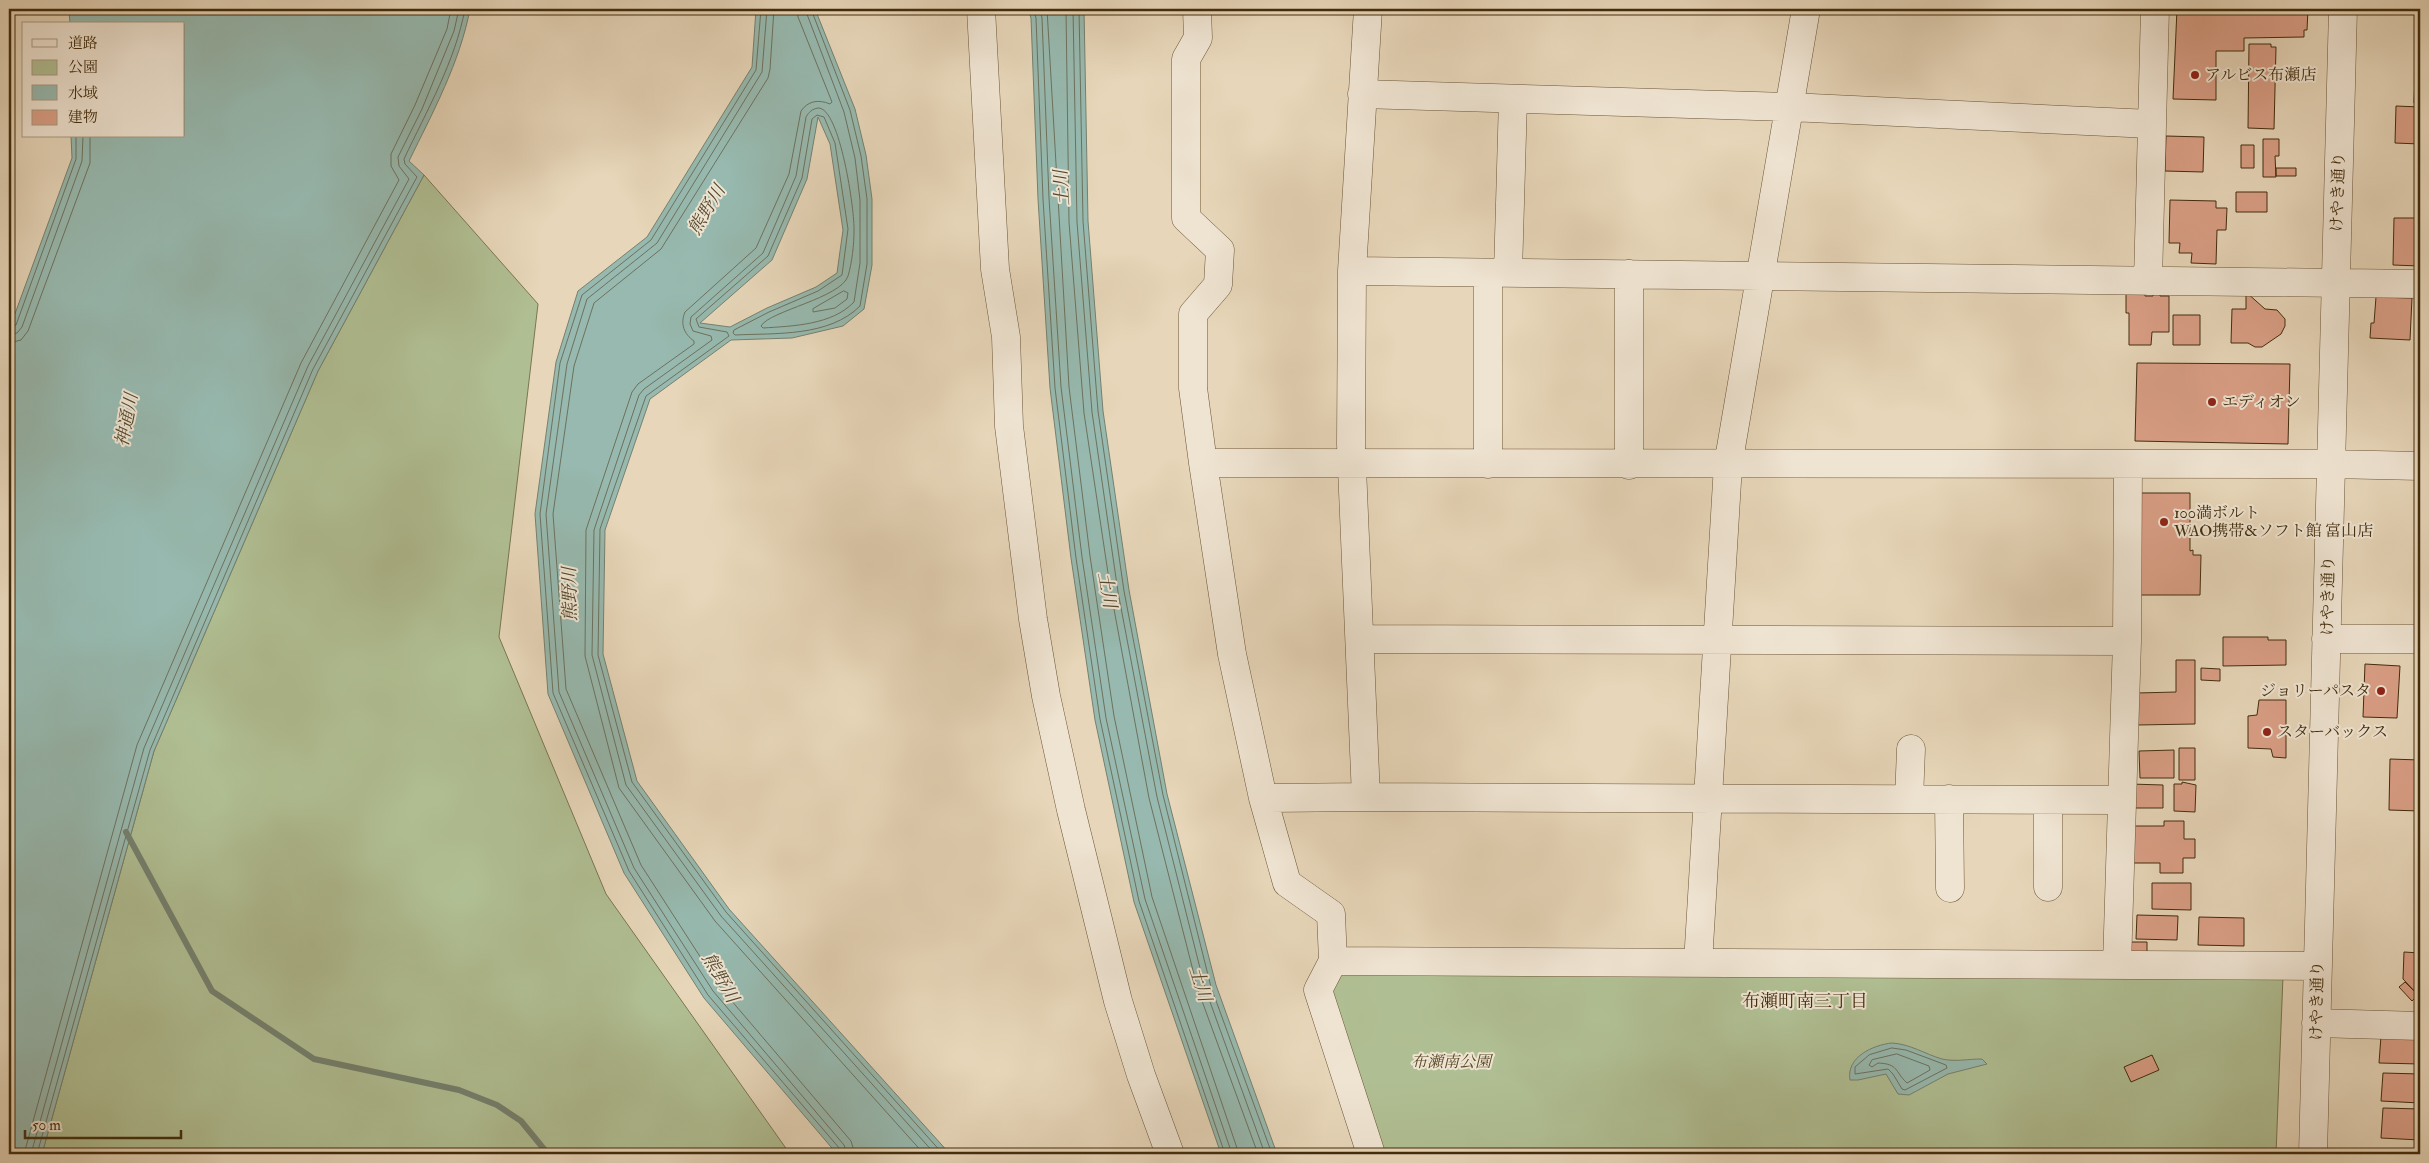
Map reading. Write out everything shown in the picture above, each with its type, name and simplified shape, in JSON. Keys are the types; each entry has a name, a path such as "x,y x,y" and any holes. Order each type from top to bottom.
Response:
{"street":[{"path":"981,9 995,269 1006,337 1009,426 1033,619 1046,696 1071,810 1118,1001 1141,1075 1170,1154"},
{"path":"1197,9 1198,38 1186,59 1186,218 1220,250 1218,286 1193,314 1193,388 1203,463 1232,654 1263,798 1287,883 1331,914 1333,961 1318,990 1368,1124 1370,1154"},
{"path":"1366,797 1361,639 1351,464 1352,271 1368,9"},
{"path":"1698,963 1728,465 1806,9"},
{"path":"2148,281 2155,9"},
{"name":"けやき通り","path":"2313,1154 2343,9"},
{"path":"1362,94 1790,107 2151,124"},
{"path":"1488,464 1498,273 1513,99"},
{"path":"1352,271 2420,284"},
{"path":"1628,274 1629,465"},
{"path":"1203,463 1629,465 2331,464 2420,466"},
{"path":"2117,965 2127,642 2128,465"},
{"path":"1361,639 2127,642"},
{"path":"2326,639 2420,639"},
{"path":"1909,799 1911,749"},
{"path":"1263,798 2121,800"},
{"path":"1950,799 1950,888"},
{"path":"2048,800 2048,887"},
{"path":"1333,961 2318,966"},
{"path":"2316,1023 2420,1026"}],"green space":[{"path":"424,175 538,304 499,637 606,894 790,1154 42,1154 154,751 318,371"},
{"name":"布瀬南公園","path":"1343,969 2283,976 2276,1154 1383,1154 1325,991"}],"water":[{"name":"神通川","path":"69,9 470,9 453,67 409,161 424,175 318,371 154,751 42,1154 9,1154 9,330 72,158 71,138 185,138 185,22 70,22"},
{"name":"熊野川","path":"756,9 815,9 855,109 866,155 872,199 872,265 864,309 843,326 792,338 731,340 650,399 605,530 603,654 637,781 729,909 950,1154 837,1154 704,998 624,873 548,694 535,514 556,362 578,291 647,237 752,67","holes":["818,117 830,144 843,230 837,273 816,287 767,308 730,327 700,323 772,260 807,179"]},
{"name":"土川","path":"1028,9 1084,9 1088,221 1103,411 1129,590 1167,794 1216,985 1277,1154 1221,1154 1134,902 1095,720 1071,558 1050,388 1038,199 1031,18"},
{"path":"1892,1043 1911,1047 1942,1059 1982,1059 1987,1064 1948,1074 1909,1095 1898,1094 1886,1074 1850,1080 1852,1065 1862,1054 1877,1046"}],"building":[{"name":"アルビス布瀬店","path":"2177,9 2308,9 2307,30 2304,30 2304,37 2244,38 2244,51 2216,51 2216,100 2173,99"},
{"path":"2418,9 2420,9 2420,45 2416,45"},
{"path":"2249,44 2271,44 2271,47 2276,47 2274,129 2248,128"},
{"path":"2416,50 2420,50 2420,103 2414,103"},
{"path":"2396,106 2420,107 2420,144 2395,143"},
{"path":"2166,136 2204,137 2203,172 2165,171"},
{"path":"2263,139 2279,139 2279,156 2275,156 2276,177 2263,177"},
{"path":"2241,145 2254,145 2254,168 2241,168"},
{"path":"2276,168 2296,168 2296,176 2276,176"},
{"path":"2236,192 2267,192 2267,212 2236,212"},
{"path":"2170,200 2216,201 2216,208 2227,208 2226,230 2217,230 2216,264 2191,263 2192,253 2179,253 2180,243 2169,243"},
{"path":"2394,218 2420,218 2420,266 2393,265"},
{"path":"2126,290 2145,290 2145,296 2153,296 2153,293 2160,293 2160,296 2169,296 2169,332 2152,332 2151,345 2129,345 2129,313 2126,313"},
{"path":"2246,292 2265,309 2277,310 2285,319 2285,326 2281,334 2262,347 2255,347 2248,343 2231,343 2232,309 2246,309"},
{"path":"2376,297 2412,298 2410,340 2370,338 2371,323 2374,323"},
{"path":"2173,315 2200,315 2200,345 2173,345"},
{"name":"エディオン","path":"2137,363 2290,364 2288,444 2135,441"},
{"name":"100満ボルト WAO携帯&ソフト館 富山店","path":"2139,493 2190,493 2190,551 2193,550 2193,555 2201,555 2200,595 2138,595"},
{"path":"2223,637 2268,637 2268,640 2286,640 2286,665 2223,666"},
{"path":"2176,660 2195,660 2195,724 2137,725 2137,693 2176,692"},
{"name":"ジョリーパスタ","path":"2365,664 2400,666 2397,718 2363,717"},
{"path":"2201,668 2220,669 2220,681 2201,680"},
{"name":"スターバックス","path":"2259,700 2286,700 2286,758 2273,757 2271,749 2248,748 2248,716 2257,715"},
{"path":"2179,748 2195,748 2195,780 2179,780"},
{"path":"2174,750 2174,778 2140,778 2139,751"},
{"path":"2390,759 2420,760 2420,811 2389,810"},
{"path":"2182,782 2196,785 2195,812 2174,811 2174,784 2182,784"},
{"path":"2130,784 2163,785 2163,808 2130,808"},
{"path":"2164,821 2184,821 2184,839 2195,839 2195,858 2183,858 2183,873 2160,873 2160,863 2132,863 2132,826 2164,826"},
{"path":"2152,883 2191,883 2191,910 2152,909"},
{"path":"2137,915 2178,916 2177,940 2136,939"},
{"path":"2199,917 2244,918 2244,946 2198,945"},
{"path":"2130,942 2147,942 2147,952 2130,952"},
{"path":"2404,952 2420,953 2420,997 2403,979"},
{"path":"2405,982 2418,995 2412,1001 2399,987"},
{"path":"2381,1036 2420,1037 2420,1064 2379,1063"},
{"path":"2152,1055 2159,1070 2131,1082 2124,1067"},
{"path":"2383,1073 2420,1074 2420,1103 2381,1101"},
{"path":"2383,1108 2420,1109 2420,1140 2381,1138"},
{"path":"2377,1151 2420,1152 2420,1154 2377,1154"}],"waterway":[{"path":"126,832 212,991 314,1059 459,1090 497,1105 521,1121 548,1154"}],"place":[{"name":"アルビス布瀬店","path":"2195,75"},
{"name":"エディオン","path":"2212,402"},
{"name":"100満ボルト WAO携帯&ソフト館 富山店","path":"2164,522"},
{"name":"ジョリーパスタ","path":"2381,691"},
{"name":"スターバックス","path":"2267,732"}],"district":[{"name":"布瀬町南三丁目","path":"1805,1001"}]}
